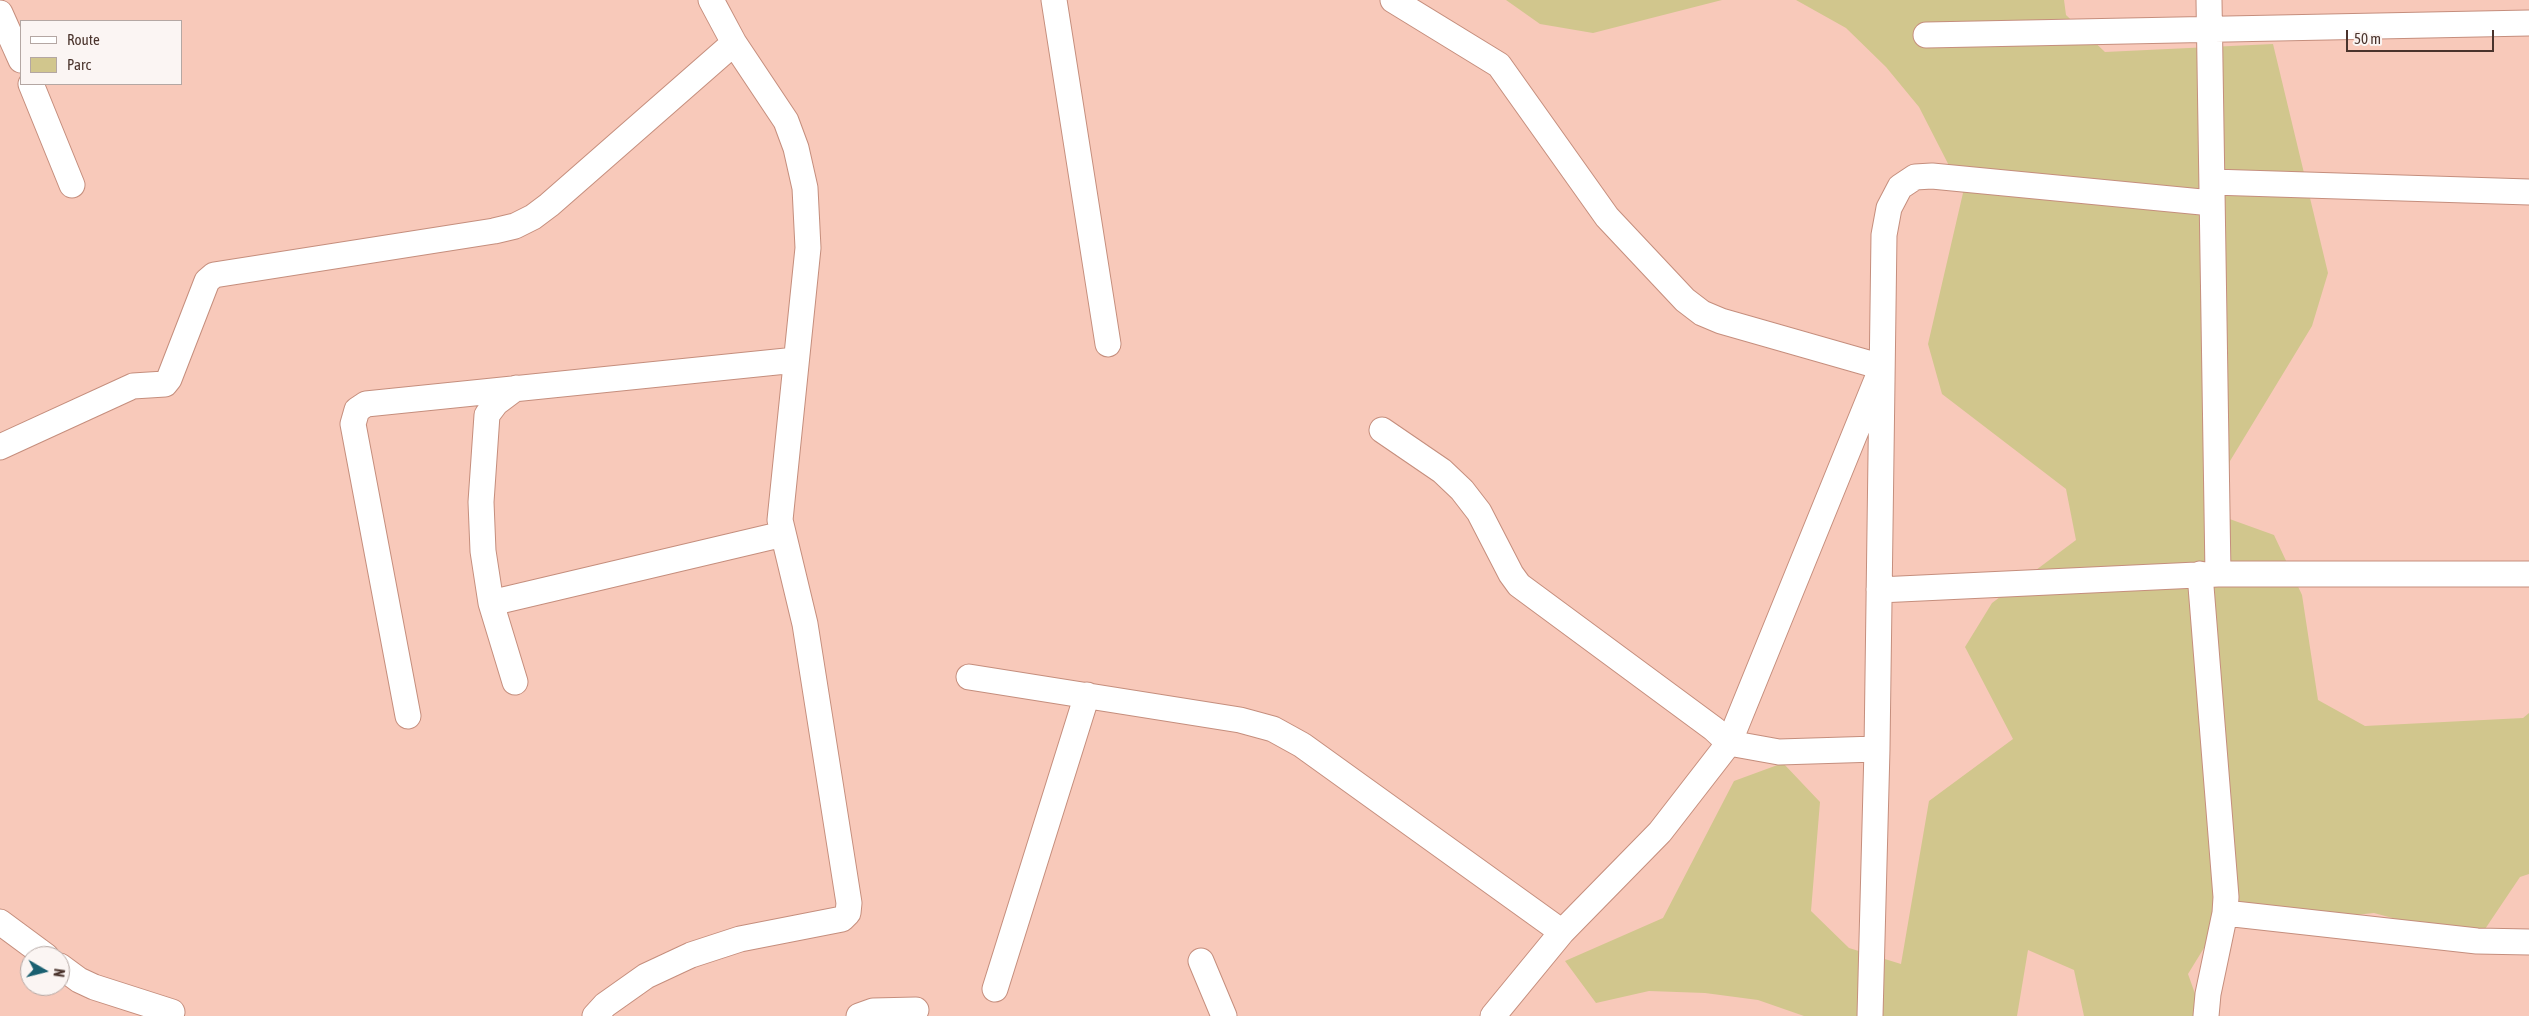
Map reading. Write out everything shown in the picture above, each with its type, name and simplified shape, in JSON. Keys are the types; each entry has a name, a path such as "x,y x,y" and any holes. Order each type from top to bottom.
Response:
{"street":[{"path":"595,1016 605,1004 646,976 692,955 740,939 842,920 848,913 849,903 805,624 782,534 780,509 808,248 804,188 796,148 786,122 734,43 711,0"},
{"path":"1054,0 1108,344"},
{"path":"1393,0 1499,65 1607,217 1685,300 1702,313 1720,321 1882,367"},
{"path":"2206,1016 2208,994 2225,913 2226,897 2209,574 2212,193 2209,0"},
{"path":"0,13 20,58"},
{"path":"1926,35 2529,23"},
{"path":"0,447 133,386 165,384 169,379 207,281 214,275 494,231 515,226 532,217 549,205 734,43"},
{"path":"31,85 72,185"},
{"path":"1870,1016 1877,749 1885,226 1889,208 1900,187 1915,177 1932,176 2212,193 2529,192"},
{"path":"408,716 353,424 357,410 366,404 796,360"},
{"path":"1493,1016 1562,932 1660,832 1729,743 1882,367"},
{"path":"515,682 491,603 483,551 481,502 488,415 496,403 516,388"},
{"path":"1382,430 1442,471 1462,490 1479,512 1511,574 1519,585 1714,729 1729,743 1779,752 1877,749"},
{"path":"491,603 782,534"},
{"path":"1879,590 2209,574 2529,574"},
{"path":"969,677 1240,720 1273,729 1302,745 1562,932"},
{"path":"995,989 1087,695"},
{"path":"2225,913 2478,941 2529,942"},
{"path":"0,922 32,946"},
{"path":"1201,961 1224,1016"},
{"path":"70,973 79,980 94,986 172,1012"},
{"path":"859,1016 873,1011 916,1010"}],"green space":[{"path":"1506,0 1722,0 1593,33 1540,24"},
{"path":"1796,0 2064,0 2066,15 2105,52 2273,44 2328,273 2312,326 2230,461 2224,517 2274,535 2302,595 2318,700 2365,726 2523,718 2529,713 2529,874 2520,877 2477,941 2374,913 2215,930 2188,974 2203,1016 2084,1016 2074,970 2028,950 2017,1016 1804,1016 1758,1000 1705,993 1649,991 1596,1003 1565,961 1663,918 1734,781 1783,763 1820,802 1811,911 1849,948 1901,964 1929,801 2013,739 1965,647 1992,603 2076,540 2066,489 1942,394 1928,344 1963,193 1919,107 1886,67 1846,28"}]}
